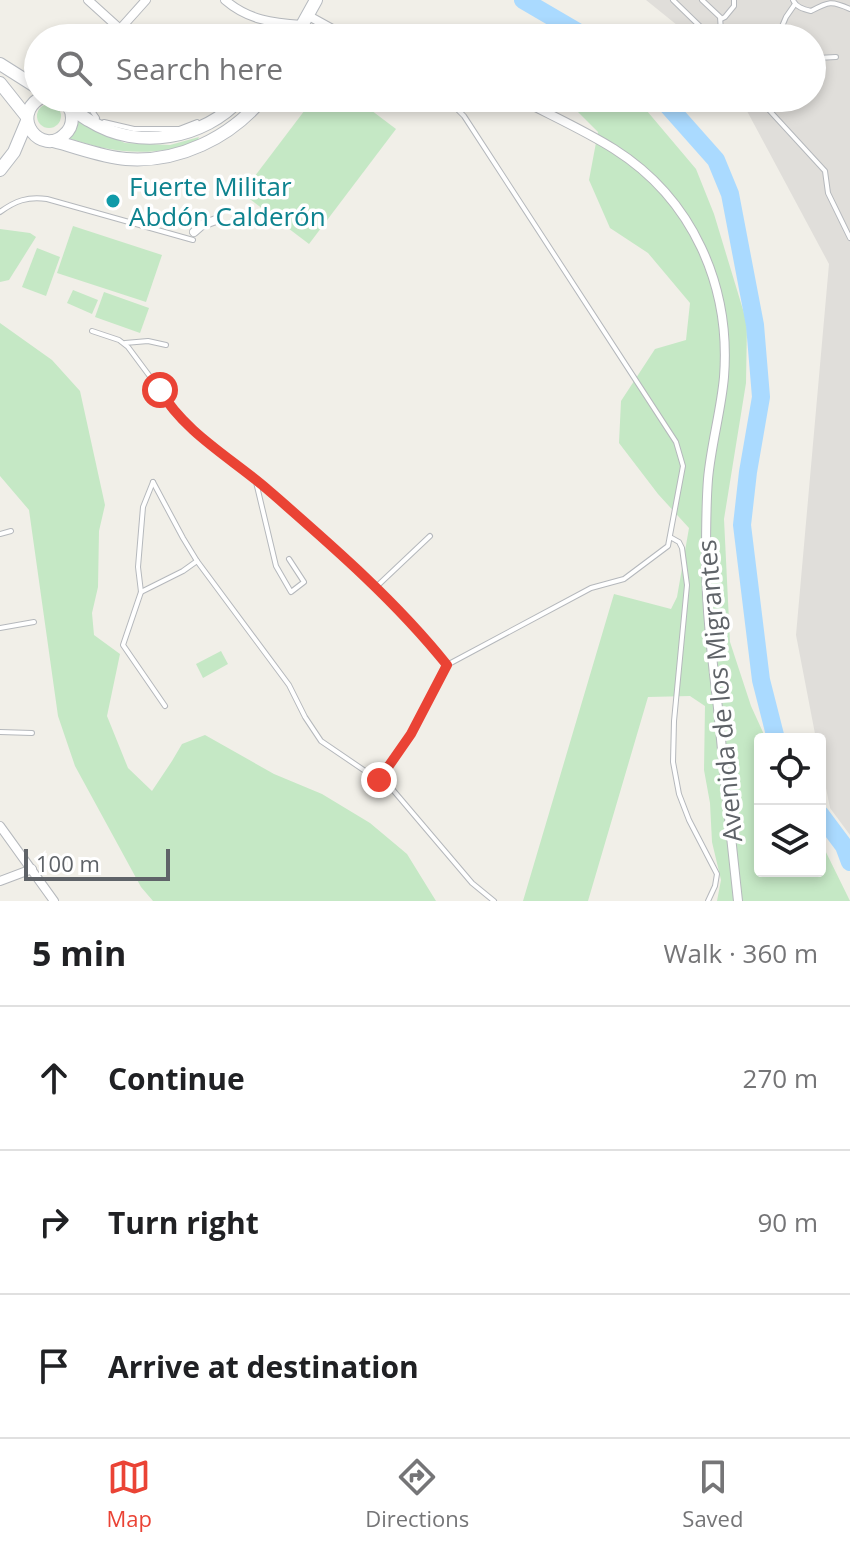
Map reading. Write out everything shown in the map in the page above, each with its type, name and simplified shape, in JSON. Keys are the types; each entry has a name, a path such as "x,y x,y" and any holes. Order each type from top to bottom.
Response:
{"main road":[{"path":"302,24 316,0"},
{"path":"0,64 24,79"},
{"path":"0,83 27,119 32,133 50,141 125,159 188,151 236,126 251,112"},
{"path":"0,170 14,152 29,112"},
{"path":"14,152 35,142 60,138 70,128 71,112"},
{"path":"78,112 91,123 109,130 160,138 202,128 221,112"}],"street":[{"path":"88,0 114,24"},
{"path":"124,24 146,0"},
{"path":"225,0 236,10 277,24"},
{"name":"Avenida de los Migrantes","path":"544,112 615,150 651,178 692,228 707,257 715,287 723,321 725,351 724,380 708,477 706,580 738,901"},
{"path":"194,236 202,225 216,220"},
{"path":"0,826 54,901"},
{"path":"0,881 32,869"}],"lane":[{"path":"673,0 698,24"},
{"path":"702,0 721,19 721,24"},
{"path":"721,19 734,6 734,0"},
{"path":"783,24 794,2 811,11 828,2 850,9"},
{"path":"826,58 836,57"},
{"path":"92,112 109,124 134,129 179,129 219,112"},
{"path":"379,780 411,734 447,665 591,588 624,579 668,546 683,466 676,442 460,112"},
{"path":"771,112 825,171 828,193 850,238"},
{"path":"0,212 12,203 33,197 194,236"},
{"path":"92,331 123,343 148,341 166,345"},
{"path":"123,343 160,390 170,408 184,422 255,480 375,588 420,631 447,665"},
{"path":"255,480 276,566 291,592 304,582 289,559"},
{"path":"165,706 123,645 141,592 138,567 143,507 153,482 197,561 289,685 321,741 393,790 472,883 494,901"},
{"path":"0,534 11,531"},
{"path":"375,588 430,536"},
{"path":"670,537 682,548 687,585 673,762 679,794 689,820 717,874 708,901"},
{"path":"141,592 197,561"},
{"path":"0,628 34,622"},
{"path":"0,732 32,733"}],"shaded area":[{"path":"646,0 850,0 850,835 830,808 826,788 826,733 815,733 796,635 829,264 748,112 826,112 826,24 676,24"}],"green space":[{"path":"38,112 60,112 60,121 54,127 44,127 38,121"},
{"path":"303,112 374,112 396,129 309,244 242,193"},
{"path":"578,112 648,112 696,169 714,214 747,323 746,383 724,519 730,642 763,733 754,733 754,877 826,877 826,852 850,901 717,901 721,880 712,842 704,770 705,706 690,696 648,697 588,901 523,901 614,594 671,609 677,597 689,528 619,443 621,401 655,349 686,340 690,303 648,253 610,228 589,180 598,132"},
{"path":"77,121 125,143 170,145 199,137 197,142 164,150 116,150 68,138"},
{"path":"73,226 162,255 146,302 57,273"},
{"path":"0,229 30,233 36,237 9,280 0,282"},
{"path":"37,248 60,257 46,296 22,287"},
{"path":"73,290 98,300 92,314 67,303"},
{"path":"104,292 149,308 140,333 95,317"},
{"path":"0,323 52,360 80,391 105,505 99,531 98,587 92,613 94,635 120,654 107,716 128,768 152,791 182,744 205,735 274,774 322,794 370,823 407,854 436,901 153,901 141,887 75,766 58,716 29,510 0,476"},
{"path":"221,651 228,664 203,678 196,664"}],"waterway":[{"path":"523,0 564,24"},
{"path":"673,112 716,160 730,194 755,325 761,397 742,525 761,680 774,733"},
{"path":"826,822 844,846 850,862"}],"place":[{"name":"Fuerte Militar Abdón Calderón","path":"113,201"}],"route":[{"path":"160,390 170,408 184,422 266,488 351,565 420,631 447,665 411,734 379,780"}]}
